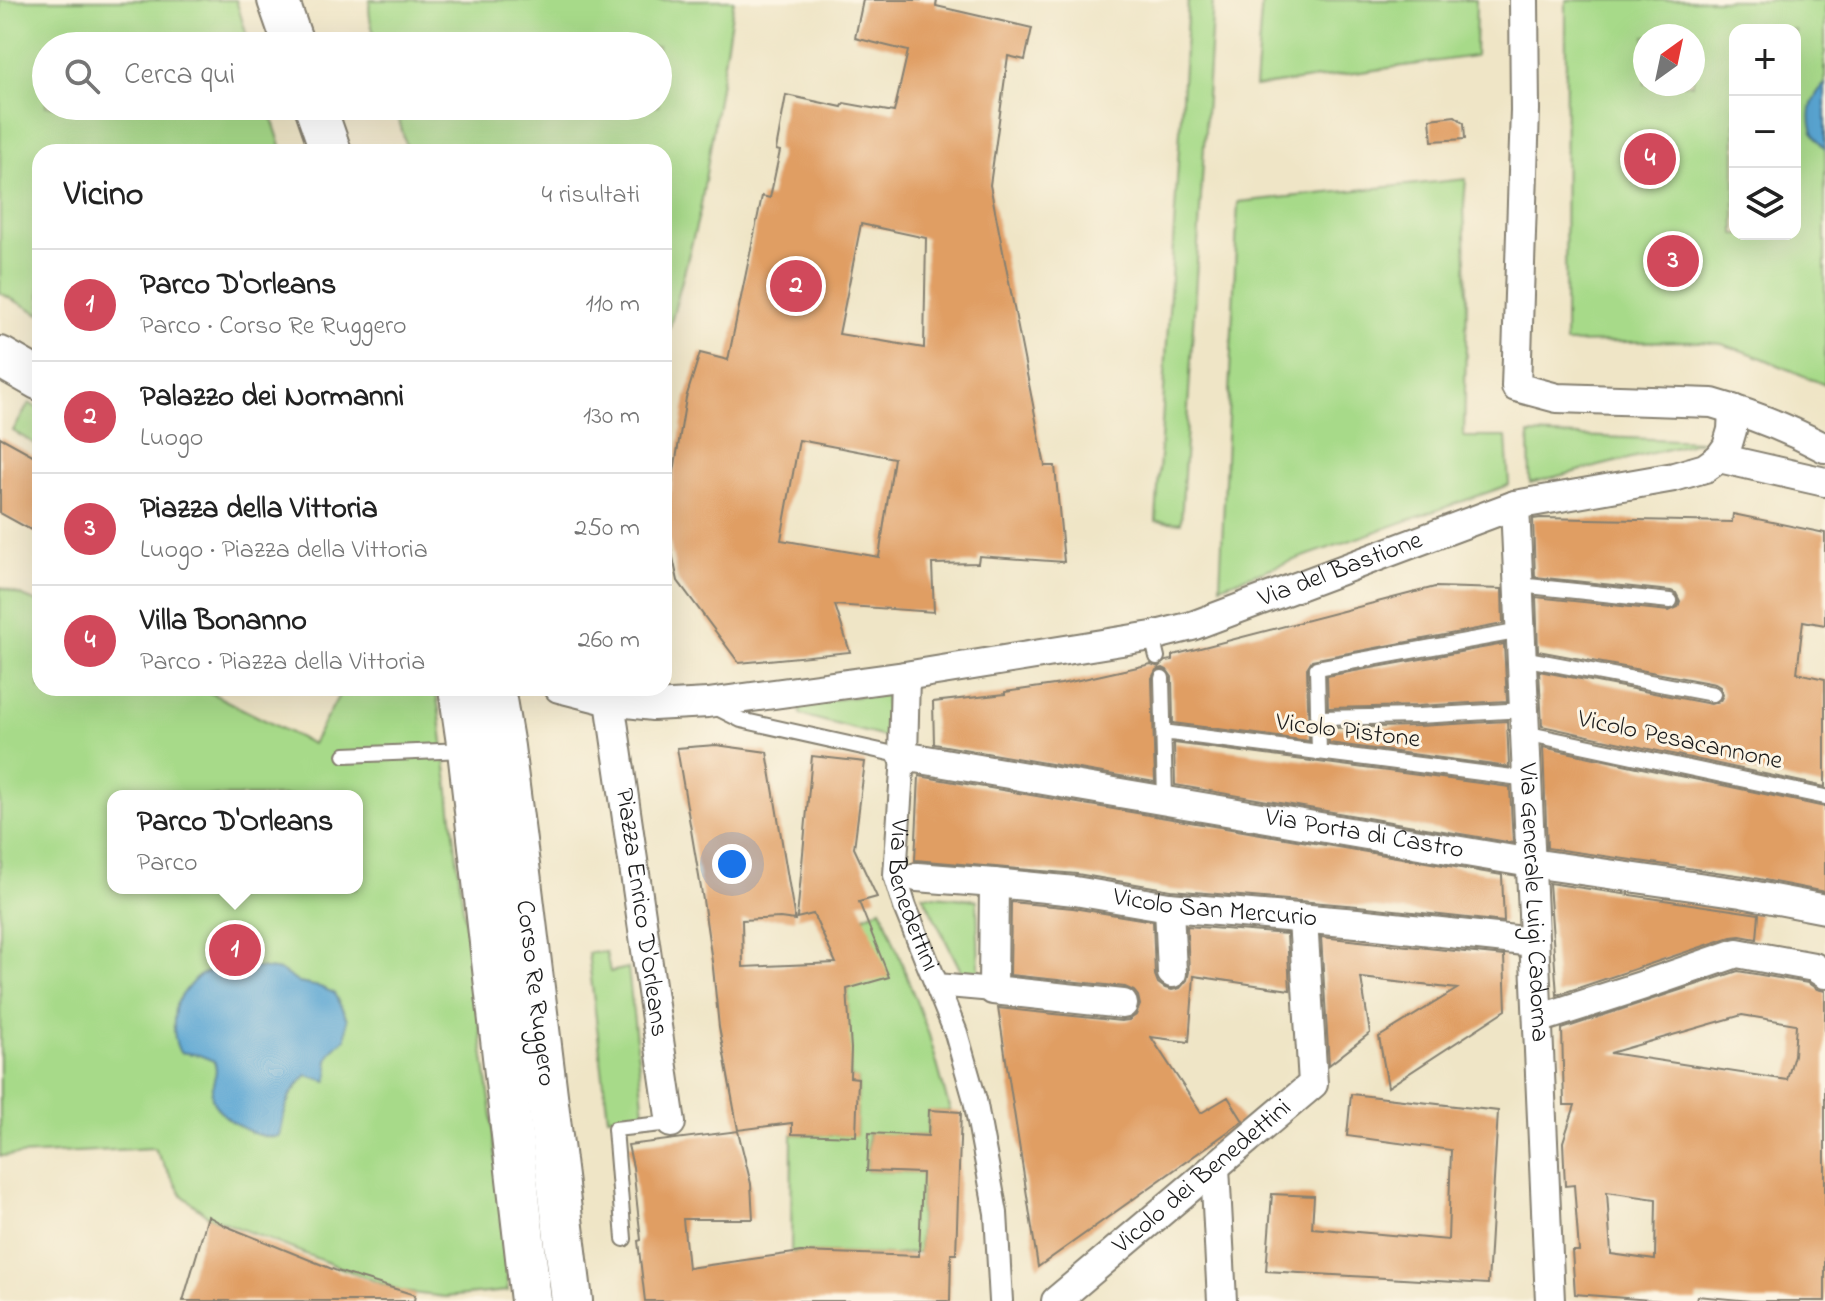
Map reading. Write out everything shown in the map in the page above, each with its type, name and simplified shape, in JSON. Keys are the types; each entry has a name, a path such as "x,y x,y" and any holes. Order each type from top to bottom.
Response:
{"main road":[{"path":"278,0 289,32"},
{"path":"320,120 328,144"},
{"path":"0,357 32,375"},
{"name":"Corso Re Ruggero","path":"472,696 468,750 531,1301"},
{"name":"Corso Re Ruggero","path":"474,696 504,747 572,1301"}],"street":[{"path":"1524,0 1525,110 1516,387 1557,398 1712,403 1792,430 1825,448"},
{"path":"1733,409 1732,430 1727,447 1719,458 1825,482"},
{"name":"Via del Bastione","path":"905,676 1155,647 1192,626 1515,505 1674,477 1705,468 1719,458"},
{"name":"Via Generale Luigi Cadorna","path":"1515,505 1550,1301"},
{"path":"590,696 653,706 708,703 905,676"},
{"name":"Via Benedettini","path":"905,676 905,907 956,1033 975,1100 996,1213 1001,1301"},
{"name":"Piazza Enrico D'Orleans","path":"610,701 671,1123"},
{"name":"Via Porta di Castro","path":"903,756 1531,863 1741,893 1825,909"},
{"name":"Vicolo San Mercurio","path":"906,876 1075,891 1169,907 1534,942"},
{"path":"993,990 994,883"},
{"path":"1169,907 1172,973"},
{"name":"Vicolo dei Benedettini","path":"1056,1301 1313,1084 1303,919"},
{"path":"1538,1019 1737,953 1814,967 1825,974"},
{"path":"937,985 1123,1004"},
{"path":"1215,1167 1222,1301"}],"lane":[{"path":"1519,585 1670,601"},
{"path":"1319,753 1317,668 1521,644 1713,694"},
{"path":"1162,678 1165,800"},
{"path":"708,703 741,720 903,756"},
{"name":"Vicolo Pesacannone","path":"1319,718 1418,716 1525,721 1825,797"},
{"name":"Vicolo Pistone","path":"1163,732 1528,779"},
{"path":"345,755 468,750"},
{"path":"624,1239 615,1129 671,1123"}],"green space":[{"path":"0,0 236,0 246,32 32,32 32,120 273,120 280,144 32,144 32,310 0,293"},
{"path":"370,0 734,0 700,211 672,319 672,144 406,144 399,120 672,120 672,32 373,32"},
{"path":"1188,0 1213,0 1181,523 1156,521"},
{"path":"1262,0 1476,0 1475,56 1255,87"},
{"path":"1566,0 1825,0 1825,385 1722,344 1689,341 1565,343"},
{"path":"1466,179 1464,437 1506,437 1509,485 1220,586 1238,202"},
{"path":"29,403 32,405 32,442 13,431"},
{"path":"1529,434 1701,441 1530,483"},
{"path":"0,587 32,600 32,696 217,696 312,744 339,696 437,698 491,1107 508,1291 445,1297 403,1292 208,1216 182,1195 154,1148 0,1156"},
{"path":"886,693 888,738 801,715 799,704"},
{"path":"923,895 977,900 979,972 962,973"},
{"path":"881,908 929,1035 950,1111 929,1111 928,1136 868,1134 867,1171 929,1173 921,1191 919,1252 893,1255 791,1252 792,1134 856,1135 858,1079 850,1077 847,968 865,916"},
{"path":"606,952 610,972 628,968 644,1112 608,1117 588,953"}],"water":[{"path":"1825,84 1825,149 1814,133 1810,116 1814,99"},
{"path":"226,967 281,971 299,983 334,993 347,1019 346,1039 329,1056 327,1081 307,1075 299,1084 287,1103 280,1136 262,1136 241,1127 222,1113 212,1098 216,1070 214,1061 180,1052 176,1043 176,1005 194,980"}],"building":[{"path":"863,0 937,0 936,6 1032,28 1025,60 1008,56 990,185 1045,466 1055,466 1064,562 979,556 978,563 932,564 934,612 835,605 850,652 739,663 678,581 672,553 672,484 686,398 700,353 728,360 762,196 770,198 780,151 776,150 786,95 842,107 844,103 894,112 908,51 855,38","holes":["861,224 926,238 924,348 839,334","799,440 894,458 879,557 781,540"]},
{"path":"1455,116 1464,123 1465,139 1432,141 1430,119"},
{"path":"0,437 32,455 32,531 0,513"},
{"path":"1733,514 1825,533 1825,625 1803,621 1797,673 1825,679 1825,787 1542,726 1539,671 1711,704 1720,701 1723,695 1715,684 1538,651 1536,597 1669,611 1678,607 1680,601 1671,591 1535,577 1533,519 1732,522"},
{"path":"1435,587 1502,589 1503,624 1312,660 1307,668 1309,741 1173,723 1172,677 1163,668 1156,670 1152,678 1155,782 934,744 933,702 1005,694 1151,664 1159,667 1173,660 1173,655"},
{"path":"1504,644 1507,701 1328,708 1327,676"},
{"path":"1507,721 1509,767 1329,743 1328,728"},
{"path":"1174,743 1510,787 1513,843 1175,785"},
{"path":"716,745 767,752 795,920 742,920 743,967 836,963 813,914 797,918 812,756 865,762 854,848 877,897 859,902 889,977 847,989 850,1077 858,1078 856,1136 792,1134 792,1123 738,1130 719,1027 703,900 677,748"},
{"path":"1543,747 1825,807 1825,892 1744,876 1547,848"},
{"path":"919,776 1502,875 1504,922 1171,890 1077,874 915,860"},
{"path":"1549,883 1759,914 1757,939 1731,937 1557,995"},
{"path":"1011,902 1153,921 1155,975 1158,983 1172,990 1180,988 1189,972 1187,926 1287,934 1290,990 1194,976 1189,1042 1151,1037 1201,1113 1228,1097 1243,1121 1038,1267 998,1008 1121,1021 1136,1015 1140,1005 1134,991 1125,987 1010,975"},
{"path":"1321,937 1504,956 1506,1010 1388,1087 1379,1037 1457,989 1361,978 1370,1033 1329,1065"},
{"path":"1738,971 1808,983 1825,991 1825,1301 1751,1301 1697,1296 1696,1301 1663,1301 1575,1294 1572,1251 1579,1251 1574,1185 1565,1186 1563,1142 1575,1105 1564,1105 1562,1029","holes":["1742,1015 1796,1024 1794,1055 1787,1080 1610,1053","1607,1192 1656,1199 1655,1260 1611,1254"]},
{"path":"1351,1094 1498,1111 1488,1284 1266,1271 1272,1194 1314,1196 1312,1228 1448,1240 1451,1150 1347,1136"},
{"path":"929,1110 961,1112 956,1254 951,1254 950,1301 645,1301 638,1241 641,1240 628,1145 738,1131 751,1184 753,1219 683,1219 688,1268 801,1252 919,1256 922,1173 867,1171 869,1133 928,1136"},
{"path":"208,1216 337,1271 415,1295 414,1301 183,1301"}],"place":[{"name":"Villa Bonanno","path":"1650,159"},
{"name":"Piazza della Vittoria","path":"1673,261"},
{"name":"Palazzo dei Normanni","path":"796,286"},
{"name":"Parco D'Orleans","path":"235,950"}]}
